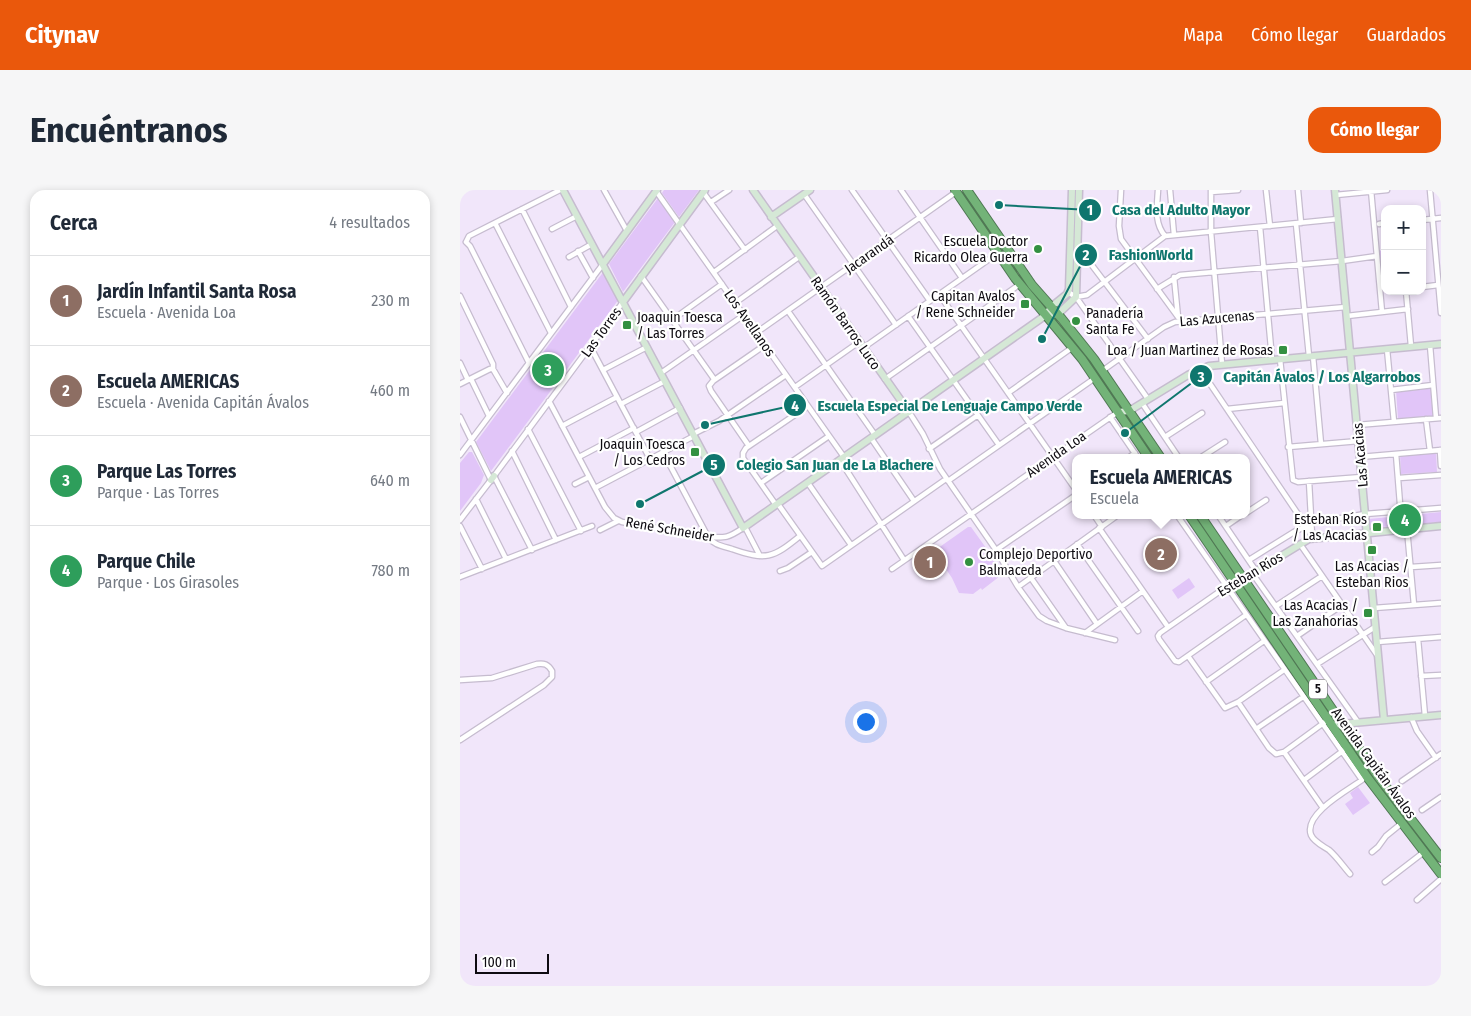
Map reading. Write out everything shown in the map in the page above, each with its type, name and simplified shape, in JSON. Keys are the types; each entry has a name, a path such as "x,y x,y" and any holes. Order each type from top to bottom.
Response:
{"highway":[{"path":"967,190 1023,273 1085,347 1158,454"},
{"path":"956,191 1020,284 1073,347 1146,454"},
{"name":"Avenida Capitán Ávalos","path":"1191,519 1344,750 1441,874"},
{"name":"Avenida Capitán Ávalos","path":"1203,519 1388,789 1441,858"}],"street":[{"path":"529,363 470,246 463,242 469,236 561,190 577,216 760,556"},
{"path":"604,190 627,231"},
{"path":"711,202 729,190"},
{"name":"Ramón Barros Luco","path":"753,190 923,434 929,449 947,480 1039,616 1066,628 1115,640"},
{"path":"852,190 930,301"},
{"path":"900,190 962,278"},
{"path":"1046,316 1051,307 1068,292 1072,190"},
{"path":"1076,298 1080,190"},
{"path":"1120,190 1120,236 1122,242 1178,319"},
{"path":"1158,190 1157,220 1160,230 1165,236"},
{"path":"1170,190 1174,236"},
{"path":"1222,364 1211,232 1211,191 1238,190"},
{"path":"1266,190 1270,226"},
{"path":"1298,190 1300,265 1321,444"},
{"path":"1336,193 1387,190"},
{"path":"1430,190 1441,313"},
{"path":"460,455 656,191"},
{"name":"Los Avellanos","path":"656,191 829,436 881,525 904,560"},
{"path":"704,191 745,250"},
{"name":"Las Torres","path":"460,520 704,191"},
{"name":"Jacarandá","path":"756,333 956,191"},
{"path":"1371,191 1382,312"},
{"path":"772,218 807,192 896,324"},
{"name":"Las Acacias","path":"1336,193 1384,720"},
{"path":"522,209 571,307"},
{"path":"552,229 577,216"},
{"path":"1426,220 1441,218"},
{"path":"1046,316 1058,314 1076,298 1085,296 1165,236 1338,219"},
{"path":"496,223 551,333"},
{"path":"714,272 777,226"},
{"path":"1260,227 1272,359"},
{"path":"569,257 592,244"},
{"path":"1078,247 1148,339"},
{"path":"578,251 592,278"},
{"path":"795,388 826,365 896,324 998,253"},
{"path":"1157,289 1180,275 1342,261 1377,256"},
{"path":"735,303 800,257"},
{"path":"641,276 714,379"},
{"path":"1174,277 1178,319"},
{"path":"672,320 722,284"},
{"path":"885,379 1020,284"},
{"path":"1426,286 1438,284"},
{"path":"1068,292 1076,298 1120,359 1176,454"},
{"path":"940,294 1072,484"},
{"path":"1406,295 1411,346"},
{"path":"460,296 493,364 493,369 507,393"},
{"name":"Las Azucenas","path":"1102,371 1178,319 1218,318 1346,307"},
{"path":"1347,316 1408,309"},
{"path":"788,311 826,365 914,501"},
{"path":"661,373 744,315"},
{"path":"908,316 1000,445"},
{"name":"René Schneider","path":"616,519 708,537 728,538 1046,316"},
{"name":"Avenida Loa","path":"892,569 1110,417 1118,412 1129,411 1200,369 1222,364 1441,344"},
{"path":"749,446 709,386 714,379 765,345"},
{"path":"1357,425 1439,418 1430,345"},
{"path":"590,346 650,459"},
{"path":"603,370 647,347"},
{"path":"1008,393 1073,347"},
{"path":"1387,349 1394,422"},
{"path":"1280,359 1288,447 1294,481 1362,476"},
{"path":"460,364 489,416"},
{"path":"460,384 493,369"},
{"path":"1200,369 1313,538"},
{"path":"595,488 728,416 786,375"},
{"path":"808,406 749,446 743,453 744,458 761,483 822,566 1095,378"},
{"path":"621,404 665,380"},
{"path":"1391,390 1434,385"},
{"path":"562,426 617,397"},
{"path":"550,401 608,512 616,519 600,530"},
{"path":"1227,409 1284,403"},
{"path":"579,457 680,408"},
{"path":"1165,437 1202,413"},
{"path":"929,449 978,415"},
{"path":"460,417 532,550"},
{"path":"1110,417 1135,454"},
{"path":"1426,419 1430,451"},
{"path":"528,429 581,531"},
{"path":"761,483 829,436"},
{"path":"1288,447 1358,441"},
{"path":"1206,454 1225,442"},
{"path":"1360,457 1440,450 1441,466"},
{"path":"512,451 556,540"},
{"path":"663,452 712,543 753,557 767,556 782,550 800,536"},
{"path":"1396,454 1401,511 1411,567 1414,605"},
{"path":"1398,478 1441,475"},
{"path":"575,484 590,477"},
{"path":"1309,481 1313,538"},
{"path":"808,482 851,545"},
{"path":"996,550 1072,497"},
{"path":"476,499 506,559"},
{"path":"1250,510 1266,500"},
{"name":"Esteban Ríos","path":"1249,560 1312,523 1365,514 1441,508"},
{"path":"1096,519 1168,627"},
{"path":"1018,587 1112,519"},
{"name":"Avenida Capitán Ávalos","path":"1180,519 1303,697 1327,723"},
{"name":"Avenida Capitán Ávalos","path":"1221,519 1249,560 1254,572 1276,606 1358,722"},
{"path":"1226,526 1236,519"},
{"path":"460,526 482,569"},
{"path":"460,577 592,526"},
{"name":"Esteban Ríos","path":"1188,656 1176,662 1158,636 1160,633 1226,587 1244,579 1300,544 1313,538 1441,526"},
{"path":"1077,544 1138,631"},
{"path":"1300,544 1378,656"},
{"path":"780,571 788,568 812,552"},
{"path":"1054,561 1097,624"},
{"path":"1411,567 1441,565"},
{"path":"1276,606 1322,576"},
{"path":"1031,578 1066,628"},
{"path":"1085,634 1143,591"},
{"path":"1374,608 1441,603"},
{"path":"1297,636 1342,605"},
{"path":"1246,615 1188,656 1225,708 1238,702 1284,670"},
{"path":"1318,664 1375,627"},
{"path":"1377,642 1441,637"},
{"path":"1418,638 1425,716"},
{"path":"1206,682 1264,641"},
{"path":"460,680 492,678 542,663 548,665 552,671 552,677 544,685 460,740"},
{"path":"1421,676 1441,675"},
{"path":"1256,729 1303,697"},
{"path":"1238,702 1275,754 1284,752 1327,723 1441,715"},
{"path":"1411,717 1417,731 1436,758"},
{"path":"1304,780 1344,750"},
{"name":"Avenida Capitán Ávalos","path":"1323,808 1362,780 1344,750"},
{"path":"1284,752 1323,808 1314,819 1311,835 1317,842 1329,850 1350,874"},
{"path":"1402,781 1441,754"},
{"path":"1422,810 1441,797"},
{"path":"1372,852 1386,836 1402,823"},
{"path":"1385,882 1424,852"},
{"path":"1418,900 1441,879"}],"shaded area":[{"path":"664,190 699,190 679,217 662,193"},
{"path":"658,198 675,222 623,292 609,264"},
{"path":"1378,251 1381,251 1381,278"},
{"path":"604,271 619,299 491,471 476,442"},
{"path":"1431,388 1433,416 1398,419 1396,390"},
{"path":"469,452 472,452 484,475 481,483 460,511 460,463"},
{"path":"1436,452 1437,472 1401,474 1400,455"},
{"path":"1441,512 1441,522 1371,528 1369,519"},
{"name":"Complejo Deportivo Balmaceda","path":"968,527 971,527 1004,573 982,590 981,588 973,594 959,593 952,578 934,551"},
{"path":"1189,578 1195,587 1178,599 1172,590"},
{"path":"1358,787 1370,803 1353,815 1345,804 1353,798 1350,793"}],"place":[{"name":"Casa del Adulto Mayor","path":"999,205"},
{"name":"Escuela Doctor Ricardo Olea Guerra","path":"1038,249"},
{"name":"Capitan Avalos / Rene Schneider","path":"1025,304"},
{"name":"Panadería Santa Fe","path":"1076,321"},
{"name":"Joaquin Toesca / Las Torres","path":"627,325"},
{"name":"FashionWorld","path":"1042,339"},
{"name":"Loa / Juan Martinez de Rosas","path":"1283,350"},
{"name":"Parque Las Torres","path":"548,370"},
{"name":"Escuela Especial De Lenguaje Campo Verde","path":"705,425"},
{"name":"Capitán Ávalos / Los Algarrobos","path":"1125,433"},
{"name":"Joaquin Toesca / Los Cedros","path":"695,452"},
{"name":"Colegio San Juan de La Blachere","path":"640,504"},
{"name":"Parque Chile","path":"1405,520"},
{"name":"Esteban Ríos / Las Acacias","path":"1377,527"},
{"name":"Las Acacias / Esteban Rios","path":"1372,550"},
{"name":"Escuela AMERICAS","path":"1161,554"},
{"name":"Jardín Infantil Santa Rosa","path":"930,562"},
{"name":"Complejo Deportivo Balmaceda","path":"969,562"},
{"name":"Las Acacias / Las Zanahorias","path":"1368,613"}]}
